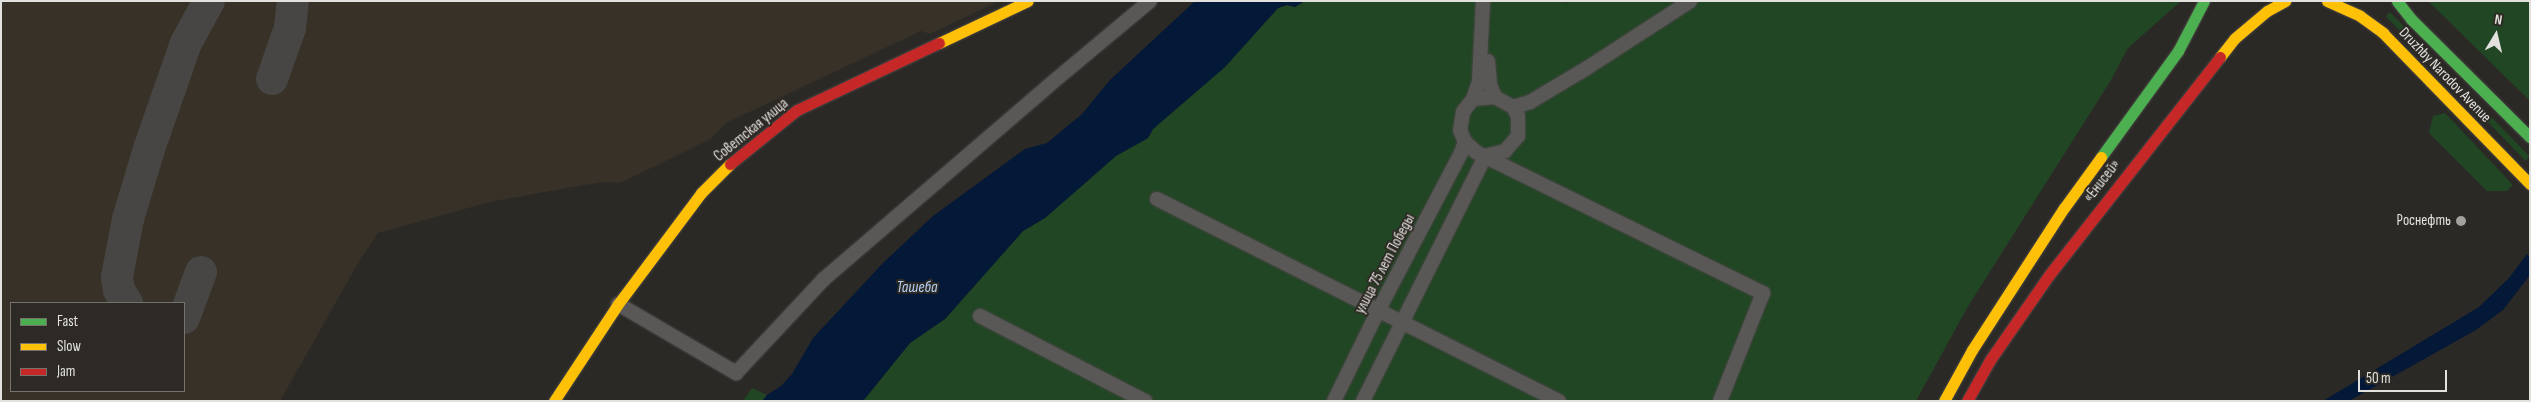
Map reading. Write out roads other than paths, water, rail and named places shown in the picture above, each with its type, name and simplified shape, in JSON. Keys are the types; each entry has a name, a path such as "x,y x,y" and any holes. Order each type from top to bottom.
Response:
{"main road":[{"name":"Советская улица","path":"554,401 618,304 700,193 738,155 797,110 1028,1"},
{"name":"«Енисей»","path":"1944,401 1972,350 2064,208 2178,51 2204,1"},
{"name":"«Енисей»","path":"1967,401 1990,360 2049,275 2199,82 2236,38 2266,11 2285,1"},
{"name":"Druzhby Narodov Avenue","path":"2327,1 2360,16 2383,33 2530,184"},
{"name":"Druzhby Narodov Avenue","path":"2396,1 2411,19 2530,137"}],"street":[{"path":"618,304 736,373 824,279 1150,1"},
{"path":"1363,401 1485,156 1505,151 1518,136 1518,116 1512,107 1495,96 1490,85 1485,1"},
{"path":"1485,1 1479,82 1473,99 1463,112 1460,121 1460,130 1465,142 1476,152 1764,293 1720,401"},
{"path":"1512,107 1530,102 1587,68 1690,1"},
{"path":"1473,99 1495,96"},
{"name":"улица 75 лет Победы","path":"1334,401 1378,311 1461,154 1465,142"},
{"path":"1157,199 1559,401"},
{"path":"980,316 1145,401"}],"water":[{"name":"Ташеба","path":"1195,1 1305,1 1295,7 1287,5 1278,8 1225,67 1153,129 1148,138 1116,156 1045,218 1023,231 945,319 910,343 863,401 762,401 767,395 781,386 792,374 813,338 883,263 933,216 1025,149 1047,143 1082,114 1110,80"},
{"path":"2527,254 2530,257 2530,275 2503,310 2476,330 2349,401 2323,401 2479,307 2509,278"}],"place":[{"name":"Роснефть","path":"2461,221"}]}
